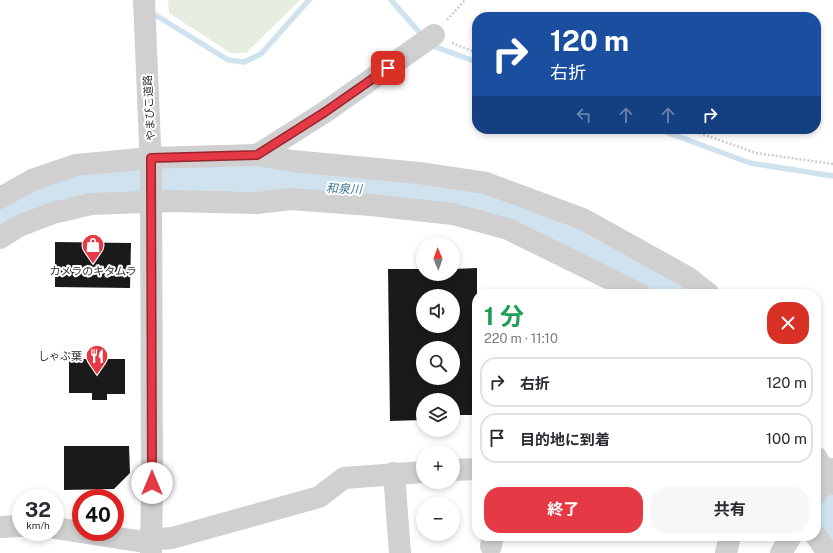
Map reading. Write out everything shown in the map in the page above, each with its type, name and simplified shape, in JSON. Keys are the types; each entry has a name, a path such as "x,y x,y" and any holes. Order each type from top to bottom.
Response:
{"street":[{"name":"やまびこ道路","path":"145,5 151,163 151,547"},
{"path":"257,155 325,112 434,35"},
{"path":"0,198 32,180 76,165 151,163 257,155 293,161 419,172 486,183 583,219 689,278 703,289"},
{"path":"0,238 19,226 53,213 91,204 151,200 257,203 290,199 371,205 453,214 508,229 630,289"},
{"path":"460,470 472,469"},
{"path":"821,469 826,481"},
{"path":"64,530 151,547 172,538 319,497 344,478 416,472"},
{"path":"394,473 400,553"},
{"path":"0,527 12,526"},
{"path":"726,553 729,541"},
{"path":"781,553 788,541"},
{"path":"820,541 828,553"}],"path":[{"path":"464,0 434,35 472,52"},
{"path":"702,134 756,153 833,164"}],"shaded area":[{"path":"168,0 300,0 246,53 231,53 169,13"}],"building":[{"name":"カメラのキタムラ","path":"55,242 131,243 130,288 55,287"},
{"path":"477,268 477,289 472,289 472,415 460,415 460,393 416,393 416,420 390,421 388,269 416,269 416,281 460,281 460,269"},
{"name":"しゃぶ葉","path":"69,359 125,359 125,394 107,394 107,400 92,400 92,393 69,393"},
{"path":"64,446 129,446 130,473 114,489 64,489"}],"waterway":[{"path":"149,11 228,60 244,62 261,54 309,0"},
{"path":"391,0 421,34"},
{"path":"433,46 472,60"},
{"path":"672,134 750,163 833,176"},
{"name":"和泉川","path":"0,217 54,193 89,186 125,183 218,178 310,187 428,192 478,202 516,215 646,277 664,289"},
{"name":"和泉川","path":"821,506 833,526"}],"place":[{"name":"カメラのキタムラ","path":"93,264"},
{"name":"しゃぶ葉","path":"97,376"}],"route":[{"path":"152,483 151,158 257,155 325,112 388,68"}]}
